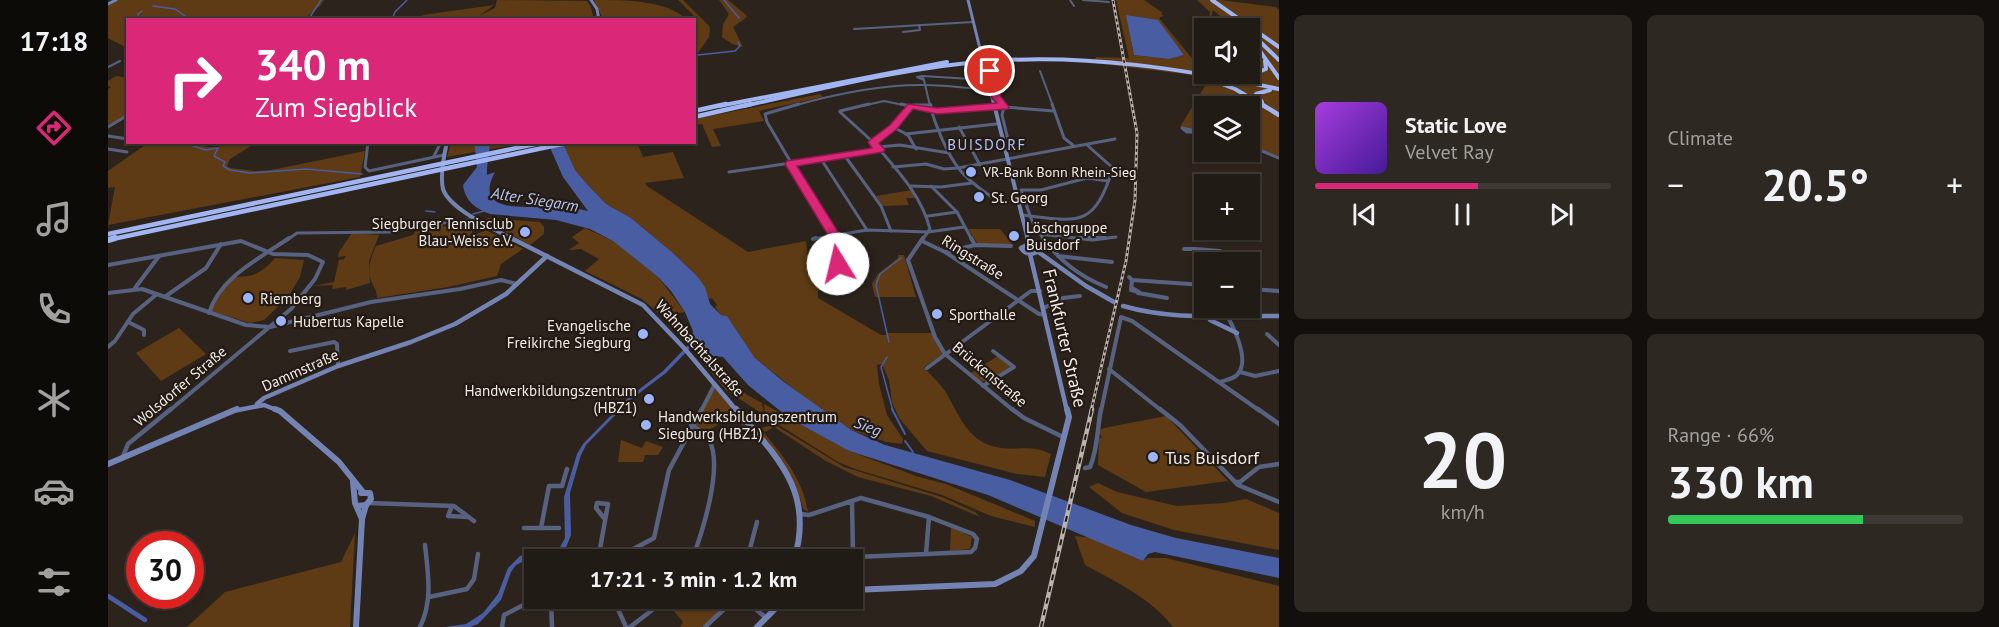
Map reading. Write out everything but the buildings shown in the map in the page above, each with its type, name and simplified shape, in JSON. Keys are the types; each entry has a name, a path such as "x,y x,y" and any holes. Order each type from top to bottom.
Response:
{"highway":[{"path":"1210,0 1279,47"},
{"path":"1260,41 1279,58"},
{"path":"1260,53 1279,78"},
{"path":"696,117 925,65 987,60 1055,59 1126,62 1194,72"},
{"path":"1260,73 1266,69 1265,61"},
{"path":"1126,62 1194,72"},
{"path":"1225,84 1278,113"},
{"path":"1253,84 1279,89"},
{"path":"1258,84 1279,89"},
{"path":"696,111 815,89"},
{"path":"1278,113 1256,96 1257,92 1263,90 1279,89"},
{"path":"108,240 537,144"},
{"path":"108,234 561,144"}],"main road":[{"path":"108,4 116,0"},
{"path":"591,0 597,9 599,18"},
{"path":"968,0 1029,245 1086,286 1114,302"},
{"name":"Wahnbachtalstraße","path":"447,144 443,188 456,207 642,305 686,350 781,462 791,478 799,499 801,514 797,549"},
{"name":"Frankfurter Straße","path":"863,590 995,584 1007,580 1028,565 1034,556 1069,423 1040,291 1030,254 1022,248 1029,245"},
{"path":"1030,254 1037,251"},
{"name":"Dammstraße","path":"123,456 239,408 257,404 264,398 338,366 422,338 490,308 547,256"},
{"path":"1123,306 1151,314 1201,319 1222,324 1237,333"},
{"path":"1260,315 1279,316"},
{"path":"1201,319 1215,318"},
{"path":"257,404 270,406 282,413 339,462 363,492 372,495 362,519 356,627"},
{"name":"Wolsdorfer Straße","path":"108,464 123,456"},
{"path":"352,479 356,497 354,503 362,519"},
{"path":"356,497 363,492"},
{"path":"357,506 367,504"},
{"path":"757,627 775,609"}],"street":[{"path":"1070,0 1074,6"},
{"path":"1083,0 1109,2"},
{"path":"1096,1 1098,6"},
{"path":"854,29 973,22"},
{"path":"903,32 920,30 919,25"},
{"path":"108,67 120,61"},
{"path":"990,71 997,98 1004,107"},
{"path":"1040,71 1064,138 1075,147"},
{"path":"988,80 923,78 933,117 941,129 958,168 972,183 997,201"},
{"path":"838,264 834,235 764,117 767,112 864,90 922,85 991,90"},
{"path":"957,212 928,216 910,186 873,142 840,111 884,101 933,111 995,106 1054,111"},
{"path":"873,142 893,127 911,106 931,105"},
{"path":"1004,107 1002,115 1010,148"},
{"path":"108,127 126,116"},
{"path":"906,134 996,124"},
{"path":"893,127 904,130 914,142 916,149"},
{"path":"959,127 980,165"},
{"path":"1182,128 1191,129 1203,132 1188,132 1182,128"},
{"path":"108,136 126,139"},
{"path":"893,167 927,164 944,169 958,168 1008,161 1115,140"},
{"path":"368,144 364,167 369,171 444,155"},
{"path":"434,157 440,144"},
{"path":"729,172 845,156 900,145 950,153"},
{"path":"1022,215 1068,220 1087,217 1096,210 1113,170 1112,166 1086,145"},
{"path":"108,149 127,152"},
{"path":"108,155 116,150"},
{"path":"1260,150 1279,158"},
{"path":"845,156 881,206 891,231"},
{"path":"821,159 867,230"},
{"path":"1106,287 1094,284 1057,255 1039,234 1029,216 1022,189 1041,190 1087,178 1108,181"},
{"path":"910,186 972,183"},
{"path":"932,186 957,212 975,245"},
{"name":"Ringstraße","path":"928,216 930,229 922,241 945,252 1039,314 1046,315"},
{"path":"209,314 214,297 226,284 297,233 390,232 406,224 418,226 476,219"},
{"path":"813,239 867,230 928,232 964,227"},
{"path":"1039,234 1093,240 1116,237"},
{"path":"108,265 241,241 269,251"},
{"name":"Brückenstraße","path":"922,241 908,260 935,337 945,354 1024,418 1065,438"},
{"path":"166,297 210,265 217,256 221,244"},
{"path":"945,252 975,245 1011,246"},
{"path":"1184,249 1220,251"},
{"name":"Wolsdorfer Straße","path":"123,456 128,444 296,304 309,288 323,262 316,256 276,255 269,251"},
{"path":"1057,255 1112,262"},
{"path":"135,288 159,256"},
{"path":"1167,298 1138,293 1138,289 1132,288 1131,278 1194,284"},
{"path":"108,293 135,288 246,325 270,327 371,302 460,289 501,280 517,284"},
{"path":"1260,290 1279,291"},
{"path":"927,368 1030,291 1040,291"},
{"path":"108,347 139,308 158,294"},
{"path":"1044,308 1063,298 1080,297"},
{"path":"1085,468 1090,467 1096,454 1097,428 1121,317 1125,317 1279,424"},
{"path":"1220,382 1235,377 1240,372 1243,354 1230,318"},
{"path":"128,322 144,330 144,335"},
{"path":"1264,333 1279,345"},
{"path":"290,351 334,342 337,344 338,366"},
{"path":"983,386 1014,367 993,351"},
{"path":"1109,369 1180,425 1235,483 1279,502"},
{"path":"1240,372 1255,376 1279,371"},
{"path":"634,549 654,538 669,470 691,424 715,384"},
{"path":"691,424 709,440 713,464 705,518 695,549"},
{"path":"1235,483 1240,482 1259,466 1279,464"},
{"path":"542,528 549,486 562,486 567,469"},
{"path":"801,514 809,515 861,498 929,517 973,534 977,539 975,548 971,552 855,557 853,554 852,501"},
{"path":"367,504 452,505 471,519 448,516 452,505"},
{"path":"926,554 929,517"},
{"path":"600,549 604,518"},
{"path":"750,549 757,522"},
{"path":"524,528 559,528"},
{"path":"420,627 424,621 429,597 425,545"},
{"path":"429,597 467,589 474,579 478,554"},
{"path":"502,627 504,615 524,605"},
{"path":"551,609 552,627"},
{"path":"619,609 628,627 653,609"},
{"path":"705,627 724,609"},
{"path":"756,609 765,617"}],"shaded area":[{"path":"118,0 324,0 305,18 126,18 126,47 108,38 108,5"},
{"path":"497,0 587,1 594,18 418,18 423,15 494,5 479,16 495,8"},
{"path":"594,0 644,2 668,8 685,18 603,18"},
{"path":"678,0 683,0 710,27 709,37 696,56 698,20"},
{"path":"719,0 728,0 746,15 747,17 733,27 743,47 732,44 722,37 723,24 729,14"},
{"path":"1116,0 1144,0 1163,13 1161,13 1163,16 1159,18 1194,61 1194,75 1094,63 1096,57 1129,58","holes":["1131,41 1179,48 1184,55 1169,59 1134,55"]},
{"path":"1197,0 1220,0 1276,7 1279,10 1279,113 1260,102 1260,96 1249,96 1226,84 1260,84 1260,18 1222,18 1213,10 1209,18 1210,12"},
{"path":"116,76 126,78 126,115 108,126 108,89 111,87 108,86 108,81"},
{"path":"1205,84 1219,84 1244,96 1199,96"},
{"path":"820,94 823,97 759,111 764,121 713,129 721,146 712,147 702,124 696,125 696,119"},
{"path":"1194,104 1194,130 1180,127"},
{"path":"1260,105 1279,115 1279,157 1260,150"},
{"path":"147,144 199,144 206,147 218,147 223,144 254,144 230,159 227,166 255,171 271,170 365,151 360,177 108,225 115,187 108,188 108,171"},
{"path":"451,144 520,144 447,157"},
{"path":"563,144 637,144 643,157 673,152 684,178 645,183 647,186 748,252 806,241 809,265 836,267 836,272 818,273 818,298 881,335 886,335 886,333 932,333 943,354 924,367 945,391 971,433 986,444 996,447 1029,448 1051,454 1045,477 1017,474 927,451 899,418 892,402 889,380 882,364 877,365 879,384 887,415 903,439 902,444 886,442 851,430 820,410 755,358 727,316 721,315 712,298 709,299 696,275 631,218 606,204 575,170"},
{"path":"912,190 917,198 906,198 909,205 883,206 876,196"},
{"name":"Siegburger Tennisclub Blau-Weiss e.V.","path":"488,218 540,222 544,227 544,234 530,245 485,220"},
{"path":"461,222 477,225 468,238 486,230 523,249 501,264 497,276 448,287 377,298 369,271 376,246 413,235 418,227 443,224 443,227"},
{"path":"585,228 613,241 658,277 685,312 662,316 642,299 585,271 599,259 581,249 569,250 579,243 572,237"},
{"path":"968,229 1000,229 1013,245 978,244"},
{"path":"352,233 379,235 369,261 370,283 346,290 346,287 332,289 333,285 313,286 334,282 339,260 346,256 338,257 339,252"},
{"path":"898,255 904,255 916,297 875,297 872,284 878,274 898,258"},
{"path":"275,258 304,260 300,277 288,297 264,320 250,323 211,311 216,297 234,277 257,273"},
{"path":"179,328 206,354 161,381 136,353"},
{"path":"699,348 706,353 704,356 707,360 747,395 762,403 764,415 726,390 696,354"},
{"path":"998,356 1011,367 986,382 980,381 971,373"},
{"path":"715,389 747,426 746,430 733,415 706,432 694,424"},
{"path":"764,404 849,451 919,477 946,484 1035,521 1035,527 991,516 942,495 838,462 765,416"},
{"name":"Tus Buisdorf","path":"1166,416 1228,481 1146,492 1098,465 1099,439 1102,437 1098,431"},
{"path":"772,423 844,467 942,497 975,512 980,517 931,496 858,477 826,461 774,427 765,432 762,428"},
{"path":"760,428 796,477 808,512 803,509 786,467 758,431"},
{"path":"621,440 642,448 646,441 663,447 658,455 645,455 643,462 618,462"},
{"path":"1098,483 1117,492 1177,506 1246,499 1279,513 1279,550 1174,530 1122,513 1089,487"},
{"path":"951,527 972,537 970,549 950,551"},
{"path":"355,533 350,627 187,627 225,592 341,562"},
{"path":"1075,536 1092,538 1143,561 1147,558 1166,558 1279,586 1279,627 1173,627 1164,616 1143,599 1085,565"},
{"path":"672,609 723,609 702,627 680,627 683,622"}],"water":[{"path":"1126,15 1158,20 1184,55 1169,59 1134,55"},
{"path":"473,144 489,144 487,175 495,172 490,187 491,197 499,203 523,207 560,206 588,211 563,177 548,144 563,144 575,170 606,204 631,218 696,275 705,287 710,304 721,315 727,316 755,358 851,430 885,445 1010,480 1131,525 1176,538 1279,558 1279,578 1155,552 1148,554 1143,561 988,495 849,451 789,418 748,385 723,357 712,356 693,345 666,373 630,400 586,445 570,493 571,535 565,549 559,549 565,538 564,497 577,454 583,444 628,398 663,371 690,343 693,331 685,312 671,291 658,277 613,241 590,229 556,220 490,214 472,204 466,196 463,185 477,167"},
{"path":"524,555 524,561 516,565 511,572 501,600 478,624 470,627 445,627 466,624 483,613 498,594 508,568"}],"waterway":[{"path":"309,18 321,0"},
{"path":"393,18 395,12 407,0"},
{"path":"724,0 739,18"},
{"path":"153,6 175,9 185,18"},
{"path":"137,18 142,11"},
{"path":"698,55 735,51 740,46 738,42"},
{"path":"187,144 206,150 218,148 214,156 225,162 223,166 230,170 250,173 306,169 362,174"},
{"path":"426,211 435,212"},
{"path":"473,214 484,211"},
{"path":"889,342 876,285 880,274 901,258"},
{"path":"887,357 881,367 893,411"},
{"path":"893,411 905,434"},
{"path":"905,441 913,452"},
{"path":"108,596 145,620"}],"railway":[{"path":"1091,411 1126,261 1135,200 1137,133 1113,0"},
{"path":"1041,627 1092,409"}],"place":[{"name":"VR-Bank Bonn Rhein-Sieg","path":"971,172"},
{"name":"St. Georg","path":"979,197"},
{"name":"Siegburger Tennisclub Blau-Weiss e.V.","path":"525,232"},
{"name":"Löschgruppe Buisdorf","path":"1014,236"},
{"name":"Riemberg","path":"248,298"},
{"name":"Sporthalle","path":"937,314"},
{"name":"Hubertus Kapelle","path":"281,321"},
{"name":"Evangelische Freikirche Siegburg","path":"643,334"},
{"name":"Handwerkbildungszentrum (HBZ1)","path":"649,399"},
{"name":"Handwerksbildungszentrum Siegburg (HBZ1)","path":"646,425"},
{"name":"Tus Buisdorf","path":"1153,457"}],"district":[{"name":"BUISDORF","path":"987,144"}],"route":[{"path":"838,264 834,235 791,164 880,150 873,142 893,127 911,106 933,111 1004,107 1004,104 997,98 990,71"}],"water label":[{"name":"Alter Siegarm","path":"535,199"},
{"name":"Sieg","path":"868,426"}]}
